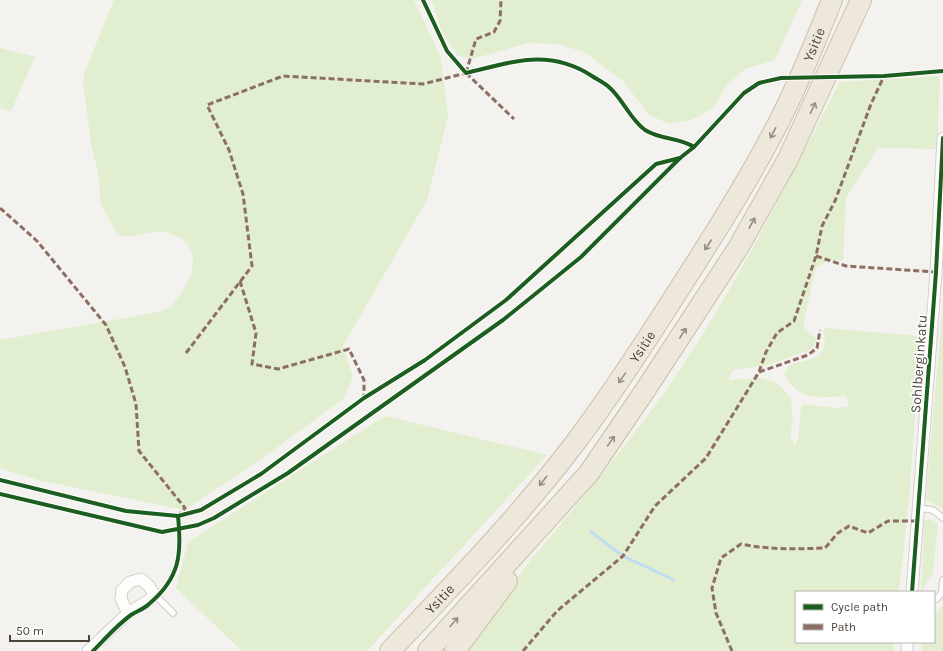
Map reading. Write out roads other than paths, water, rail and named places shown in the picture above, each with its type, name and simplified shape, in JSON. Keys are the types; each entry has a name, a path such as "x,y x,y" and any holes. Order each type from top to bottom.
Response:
{"highway":[{"name":"Ysitie","path":"390,651 460,578 515,515 574,444 624,375 719,228 773,133 815,44 832,0"},
{"name":"Ysitie","path":"428,651 588,473 646,389 738,248 788,159 861,0"},
{"path":"455,651 588,473"}],"street":[{"name":"Sohlberginkatu","path":"912,591 936,280 943,138"},
{"path":"88,651 128,613 148,601 154,594 149,586 141,579 130,582 122,590 121,600 128,613"}],"lane":[{"path":"919,508 933,510 943,518"},
{"path":"935,600 939,598 942,592 943,580"},
{"path":"154,594 173,613"}],"waterway":[{"path":"591,532 623,556 674,580"}]}
